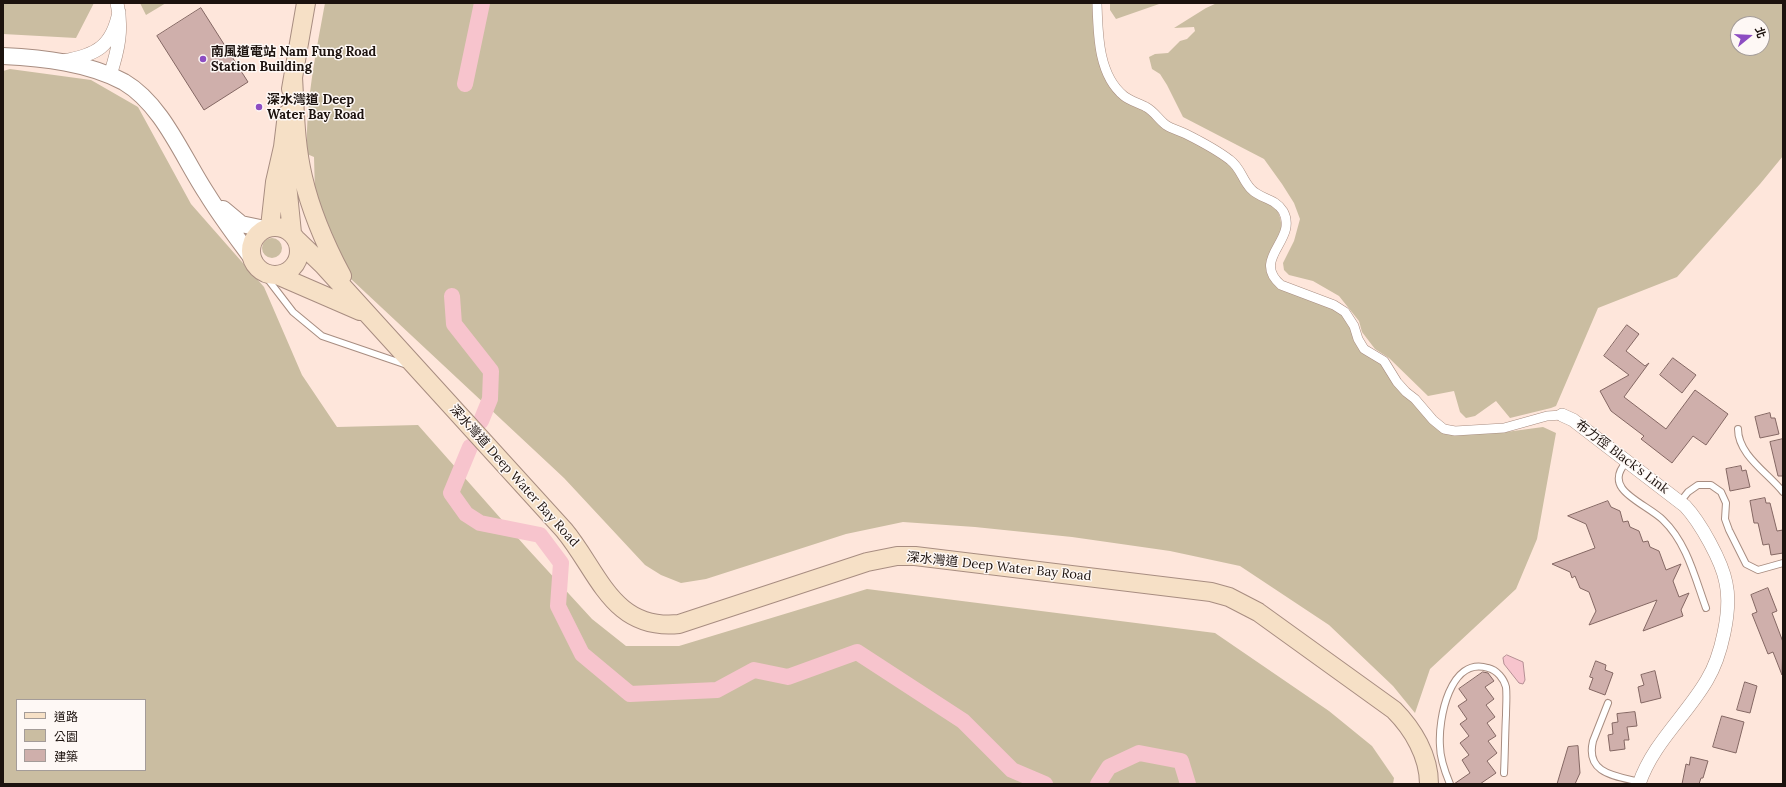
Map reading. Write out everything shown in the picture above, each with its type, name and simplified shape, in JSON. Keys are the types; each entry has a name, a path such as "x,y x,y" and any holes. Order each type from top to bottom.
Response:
{"main road":[{"path":"267,228 283,147 306,3"},
{"path":"293,77 296,136 303,176 312,210 325,245 344,280 366,314"},
{"path":"283,147 294,237 299,249 296,262 286,272 277,275 268,273 257,265 252,252 253,243 257,235 267,228 278,227 285,229 294,237"},
{"name":"深水灣道 Deep Water Bay Road","path":"294,237 323,265 564,530 579,548 611,599 625,612 639,620 662,625 687,622 867,562 897,556 938,559 1211,592 1229,597 1258,612 1394,710 1407,725 1418,743 1426,764 1429,784"},
{"name":"深水灣道 Deep Water Bay Road","path":"277,275 350,305 366,314"}],"street":[{"name":"布力徑 Black's Link","path":"1097,3 1100,46 1112,83 1125,97 1148,107 1167,126 1186,134 1230,160 1238,167 1246,184 1252,191 1276,203 1283,212 1286,229 1283,239 1273,254 1270,263 1274,279 1281,285 1334,305 1345,312 1354,326 1358,339 1364,349 1384,361 1397,382 1444,429 1455,431 1504,428 1546,416 1562,415 1573,420 1680,502 1697,521 1724,575 1728,594 1722,644 1708,679 1656,749 1640,783"},
{"path":"57,62 89,55 104,46 116,26 118,8"},
{"path":"110,76 120,37 118,8"},
{"name":"深水灣道 Deep Water Bay Road","path":"3,56 80,66 110,76 136,91 156,110 207,195 257,265"},
{"name":"深水灣道 Deep Water Bay Road","path":"207,195 241,224 267,228"}],"lane":[{"name":"深水灣道 Deep Water Bay Road","path":"257,265 293,312 322,336 388,357 417,369"},
{"path":"1738,429 1738,437 1743,449 1783,492"},
{"path":"1627,461 1618,475 1622,488 1662,519 1672,529 1685,550 1706,608"},
{"path":"1680,502 1688,492 1698,485 1710,485 1716,488 1724,497 1726,503 1726,525 1746,564 1758,570 1783,563"},
{"path":"1450,784 1443,766 1440,747 1440,721 1444,706 1457,678 1467,669 1475,666 1483,666 1491,669 1503,680 1506,688 1504,773"},
{"path":"1608,703 1591,747 1593,760 1602,771 1608,774 1640,783"}],"green space":[{"path":"3,3 94,3 76,38 3,34"},
{"path":"140,3 166,3 146,15"},
{"path":"325,3 1095,3 1111,86 1186,137 1229,163 1274,205 1279,214 1281,231 1278,247 1268,273 1344,314 1356,340 1384,363 1412,401 1442,433 1457,435 1506,432 1543,427 1556,433 1537,539 1516,589 1430,669 1415,713 1393,686 1329,625 1240,566 1170,551 1072,537 975,527 903,522 846,534 706,579 681,583 661,575 645,565 564,478 351,279 315,193 314,157 307,154 309,97"},
{"path":"1110,3 1162,3 1116,19 1110,10"},
{"path":"1217,3 1783,3 1783,156 1677,277 1598,308 1556,406 1510,418 1496,401 1475,416 1466,418 1460,412 1454,391 1428,396 1389,358 1375,349 1362,332 1359,321 1339,296 1313,281 1289,275 1284,270 1283,263 1294,241 1300,219 1294,203 1282,184 1264,159 1183,117 1160,74 1152,69 1149,57 1155,54 1168,53 1180,41 1187,39 1195,31 1194,27 1174,28 1206,8"},
{"path":"10,69 91,80 138,107 191,204 264,287 302,375 337,427 418,425 592,619 626,646 679,646 867,589 1215,633 1329,711 1372,746 1394,778 1393,784 3,784 3,71"},
{"path":"268,238 276,238 282,244 282,252 276,258 268,258 262,252 262,244"}],"shaded area":[{"path":"1507,655 1523,662 1525,680 1523,684 1519,683 1504,664 1503,658"}],"building":[{"name":"南風道電站 Nam Fung Road Station Building","path":"201,8 248,82 204,110 157,36"},
{"path":"1627,325 1639,334 1626,351 1645,366 1649,363 1624,397 1666,429 1695,390 1728,414 1706,445 1693,436 1672,463 1641,439 1644,436 1611,411 1600,391 1629,375 1604,356"},
{"path":"1673,358 1696,375 1682,393 1660,375"},
{"path":"1770,413 1771,418 1775,418 1779,434 1760,438 1755,417"},
{"path":"1783,439 1783,476 1778,476 1770,442"},
{"path":"1741,466 1742,471 1746,470 1750,487 1730,491 1726,469"},
{"path":"1765,498 1766,503 1770,503 1777,531 1783,530 1783,553 1771,555 1769,544 1763,545 1758,523 1754,523 1750,501"},
{"path":"1608,501 1611,507 1620,511 1623,522 1628,521 1630,527 1639,531 1643,542 1648,541 1650,547 1659,551 1666,570 1681,564 1673,581 1679,597 1689,593 1681,610 1683,616 1643,631 1657,600 1589,625 1596,611 1589,592 1580,588 1575,576 1572,578 1570,572 1552,564 1595,548 1586,524 1568,516"},
{"path":"1768,588 1777,611 1772,613 1783,642 1782,675 1773,652 1768,654 1752,614 1757,612 1751,595"},
{"path":"1596,661 1606,665 1605,670 1613,673 1605,695 1589,689 1593,678 1590,677"},
{"path":"1655,671 1661,698 1641,703 1638,687 1644,685 1641,675"},
{"path":"1483,672 1488,673 1494,681 1485,687 1494,699 1486,705 1495,717 1487,723 1496,736 1488,741 1497,753 1487,761 1496,773 1480,784 1454,784 1470,773 1462,760 1469,755 1460,743 1469,736 1460,724 1467,719 1458,706 1467,700 1459,689"},
{"path":"1745,682 1757,686 1750,713 1737,710"},
{"path":"1635,712 1637,726 1627,727 1629,740 1624,740 1625,749 1610,751 1608,735 1613,734 1612,723 1618,722 1617,714"},
{"path":"1722,716 1744,722 1736,753 1713,747"},
{"path":"1578,746 1580,773 1575,784 1557,784 1568,747"},
{"path":"1691,757 1708,761 1703,778 1701,778 1699,784 1682,784 1686,764 1689,765"}],"waterway":[{"path":"465,84 482,3"},
{"path":"452,296 454,324 491,371 490,399 481,421"},
{"path":"470,447 451,493 466,514 480,523 540,535 561,563 558,606 582,654 630,694 717,690 754,670 788,677 857,652 963,721 1012,770 1045,784"},
{"path":"1098,784 1109,767 1139,753 1181,761 1188,784"}],"place":[{"name":"南風道電站 Nam Fung Road Station Building","path":"203,59"},
{"name":"深水灣道 Deep Water Bay Road","path":"259,107"}]}
